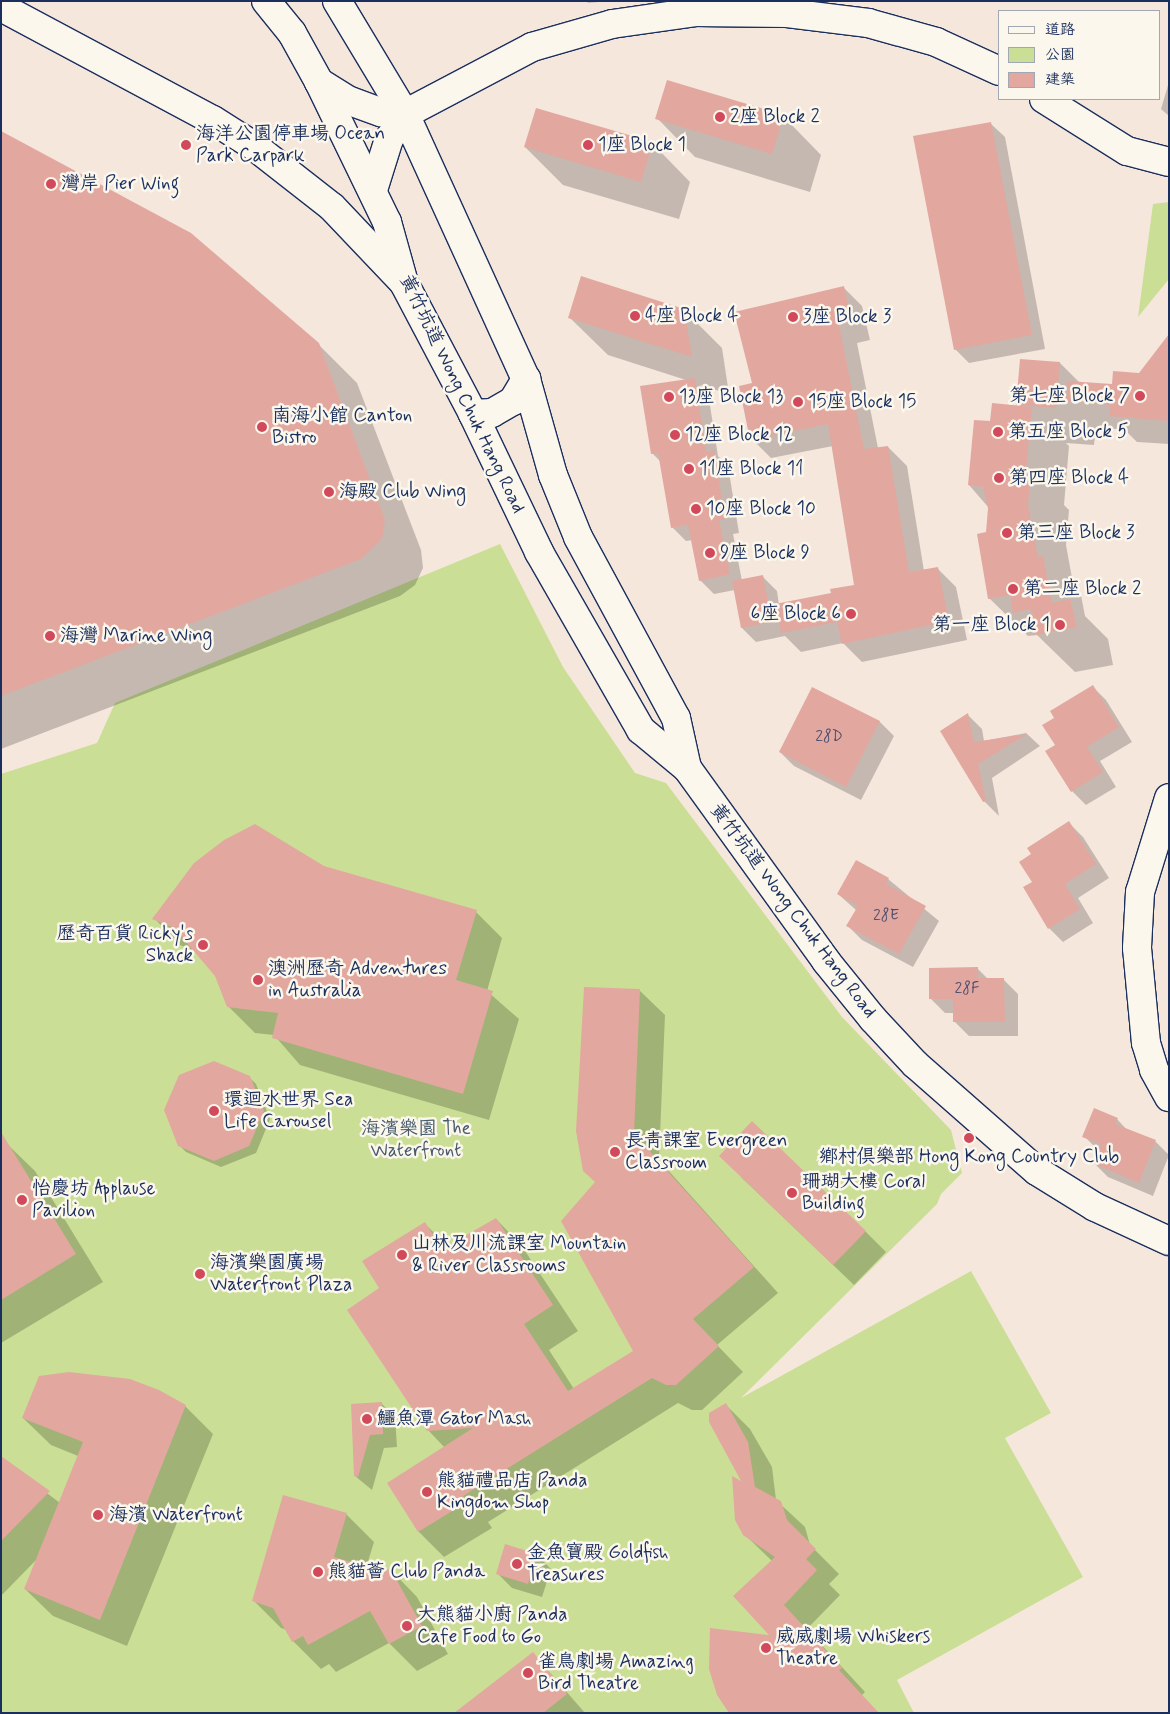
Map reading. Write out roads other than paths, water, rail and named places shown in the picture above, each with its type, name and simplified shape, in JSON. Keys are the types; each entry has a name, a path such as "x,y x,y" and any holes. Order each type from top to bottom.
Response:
{"main road":[{"name":"黃竹坑道 Wong Chuk Hang Road","path":"266,1 292,34 319,82 387,222 404,283 473,414 539,552 641,730 687,768 826,961 873,1019 915,1064 1037,1171 1095,1207 1169,1241"},
{"name":"黃竹坑道 Wong Chuk Hang Road","path":"337,1 405,114 526,379 553,475 578,537 676,718 687,768"},
{"path":"1,7 213,120 254,146 332,207 404,283"},
{"path":"373,190 389,139 405,114 532,47 612,24 695,12 787,13 868,23 936,42 998,71"},
{"path":"319,82 350,100 381,112 405,114"},
{"path":"1046,100 1127,151 1169,162"},
{"path":"473,414 492,414 513,401 526,379"},
{"path":"1169,798 1140,892 1137,948 1146,1043 1154,1070 1169,1097"}],"place":[{"name":"2座 Block 2","path":"720,117"},
{"name":"海洋公園停車場 Ocean Park Carpark","path":"186,145"},
{"name":"1座 Block 1","path":"588,145"},
{"name":"灣岸 Pier Wing","path":"51,184"},
{"name":"4座 Block 4","path":"635,316"},
{"name":"3座 Block 3","path":"793,317"},
{"name":"第七座 Block 7","path":"1140,396"},
{"name":"13座 Block 13","path":"669,397"},
{"name":"15座 Block 15","path":"798,402"},
{"name":"南海小館 Canton Bistro","path":"262,427"},
{"name":"第五座 Block 5","path":"998,432"},
{"name":"12座 Block 12","path":"675,435"},
{"name":"11座 Block 11","path":"689,469"},
{"name":"第四座 Block 4","path":"999,478"},
{"name":"海殿 Club Wing","path":"329,492"},
{"name":"10座 Block 10","path":"696,509"},
{"name":"第三座 Block 3","path":"1007,533"},
{"name":"9座 Block 9","path":"710,553"},
{"name":"第二座 Block 2","path":"1013,589"},
{"name":"6座 Block 6","path":"851,614"},
{"name":"第一座 Block 1","path":"1060,625"},
{"name":"海灣 Marine Wing","path":"50,636"},
{"name":"歷奇百貨 Ricky's Shack","path":"203,945"},
{"name":"澳洲歷奇 Adventures in Australia","path":"258,980"},
{"name":"環迴水世界 Sea Life Carousel","path":"214,1111"},
{"name":"鄉村俱樂部 Hong Kong Country Club","path":"969,1138"},
{"name":"長青課室 Evergreen Classroom","path":"615,1152"},
{"name":"珊瑚大樓 Coral Building","path":"792,1193"},
{"name":"怡慶坊 Applause Pavilion","path":"22,1200"},
{"name":"山林及川流課室 Mountain & River Classrooms","path":"402,1255"},
{"name":"海濱樂園廣場 Waterfront Plaza","path":"200,1274"},
{"name":"鱷魚潭 Gator Mash","path":"367,1419"},
{"name":"熊貓禮品店 Panda Kingdom Shop","path":"427,1492"},
{"name":"海濱 Waterfront","path":"98,1515"},
{"name":"金魚寶殿 Goldfish Treasures","path":"517,1564"},
{"name":"熊貓薈 Club Panda","path":"318,1572"},
{"name":"大熊貓小廚 Panda Cafe Food to Go","path":"407,1626"},
{"name":"威威劇場 Whiskers Theatre","path":"766,1648"},
{"name":"雀鳥劇場 Amazing Bird Theatre","path":"528,1673"}],"park label":[{"name":"海濱樂園 The Waterfront","path":"416,1140"}]}
